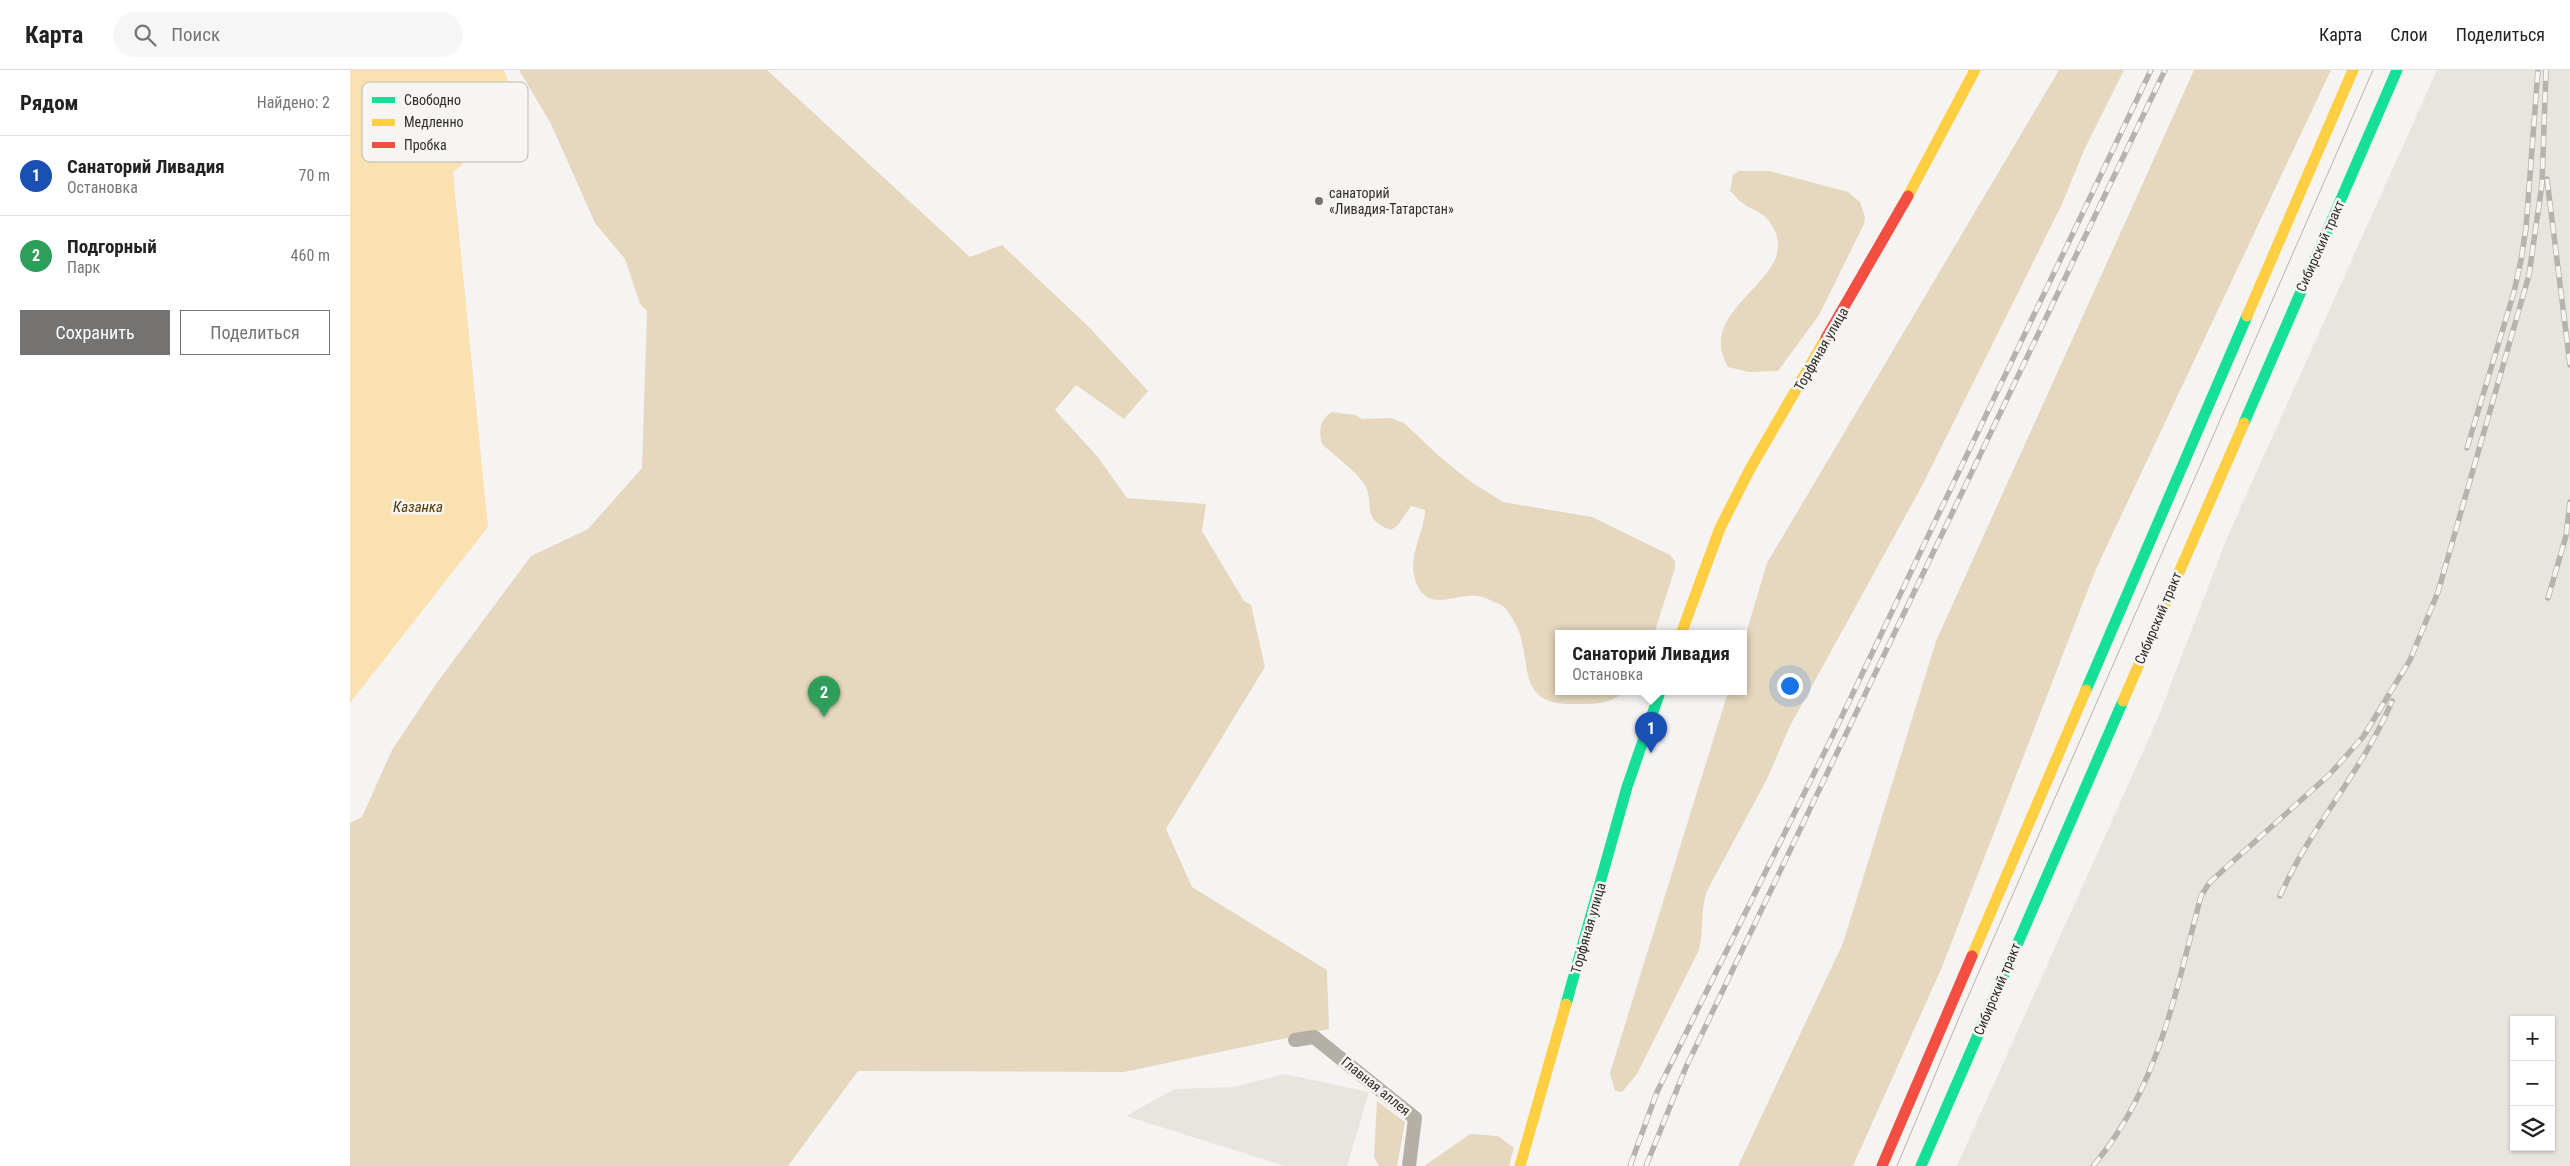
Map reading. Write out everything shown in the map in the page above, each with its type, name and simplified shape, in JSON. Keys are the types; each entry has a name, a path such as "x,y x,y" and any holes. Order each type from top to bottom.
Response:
{"main road":[{"name":"Торфяная улица","path":"1682,630 1720,528 1746,478 1930,158 1975,70"},
{"path":"1882,1166 2353,70"},
{"name":"Сибирский тракт","path":"1921,1166 2396,70"},
{"name":"Торфяная улица","path":"1520,1166 1628,787 1659,695"}],"street":[{"name":"Главная аллея","path":"1294,1040 1314,1037 1415,1118 1409,1166"}],"shaded area":[{"path":"519,70 767,70 970,257 1002,245 1089,327 1148,391 1124,419 1076,385 1055,410 1097,456 1127,498 1206,504 1202,531 1244,601 1251,605 1265,667 1166,829 1192,887 1327,970 1329,1029 1124,1072 858,1071 788,1166 350,1166 350,823 362,817 392,750 436,684 531,556 588,529 642,468 647,311 640,304 625,259 595,223 551,124 528,85 528,82 526,82"},
{"path":"2059,70 2124,70 2085,148 2062,204 1923,484 1790,726 1767,779 1707,891 1699,950 1637,1074 1622,1092 1615,1091 1610,1073 1727,695 1747,695 1747,630 1767,563"},
{"path":"2194,70 2331,70 2096,569 1942,967 1853,1166 1738,1166 1843,943 1936,641"},
{"path":"2437,70 2570,70 2570,1166 1957,1166 2158,718 2226,540"},
{"path":"1739,171 1770,171 1848,192 1860,202 1865,217 1864,224 1819,315 1778,371 1749,372 1728,367 1721,345 1725,326 1736,308 1765,276 1775,259 1778,241 1769,221 1740,201 1730,191 1733,175"},
{"path":"1332,412 1355,415 1362,419 1391,418 1404,423 1439,456 1471,482 1503,502 1592,517 1670,555 1675,561 1675,568 1655,630 1555,630 1555,695 1620,695 1605,702 1588,704 1554,702 1541,697 1533,687 1528,676 1519,632 1503,606 1478,596 1470,595 1438,600 1424,594 1418,587 1413,567 1425,510 1411,506 1398,525 1391,530 1374,520 1366,488 1362,481 1322,444 1321,426"},
{"path":"1285,1074 1369,1092 1347,1166 1285,1166 1126,1116 1174,1089 1234,1087"},
{"path":"1377,1101 1405,1122 1397,1166 1379,1166 1374,1157"},
{"path":"1470,1134 1498,1136 1514,1148 1509,1166 1424,1166"}],"water":[{"name":"Казанка","path":"350,70 504,70 508,82 362,82 362,162 464,162 453,173 488,527 350,703"}],"tram line":[{"path":"1897,1166 1961,1013 2373,70"}],"railway":[{"path":"1630,1166 1657,1092 1832,737 2151,70"},
{"path":"1646,1166 1686,1067 2165,70"},
{"path":"2467,448 2514,292 2521,260 2526,228 2538,70"},
{"path":"2093,1166 2115,1136 2134,1105 2149,1072 2173,1003 2201,896 2210,882 2329,775 2363,737 2410,660 2438,592 2529,275 2542,184 2546,70"},
{"path":"2547,179 2570,365"},
{"path":"2548,598 2566,536 2570,502"},
{"path":"2280,896 2306,846 2352,775 2380,727 2392,701"}],"traffic: fast":[{"path":"2244,423 2397,70"},
{"path":"2086,690 2247,316"},
{"path":"1566,1004 1627,787 1659,695"},
{"path":"1921,1166 2123,701"}],"traffic: slow":[{"path":"1908,196 1975,70"},
{"path":"2247,316 2353,70"},
{"path":"1682,630 1720,528 1750,469 1826,338"},
{"path":"2123,701 2244,423"},
{"path":"1972,956 2086,690"},
{"path":"1520,1166 1566,1004"}],"traffic: jam":[{"path":"1826,338 1908,196"},
{"path":"1882,1166 1972,956"}],"place":[{"name":"санаторий «Ливадия-Татарстан»","path":"1319,201"},
{"name":"Подгорный","path":"824,717"},
{"name":"Санаторий Ливадия","path":"1651,753"}]}
